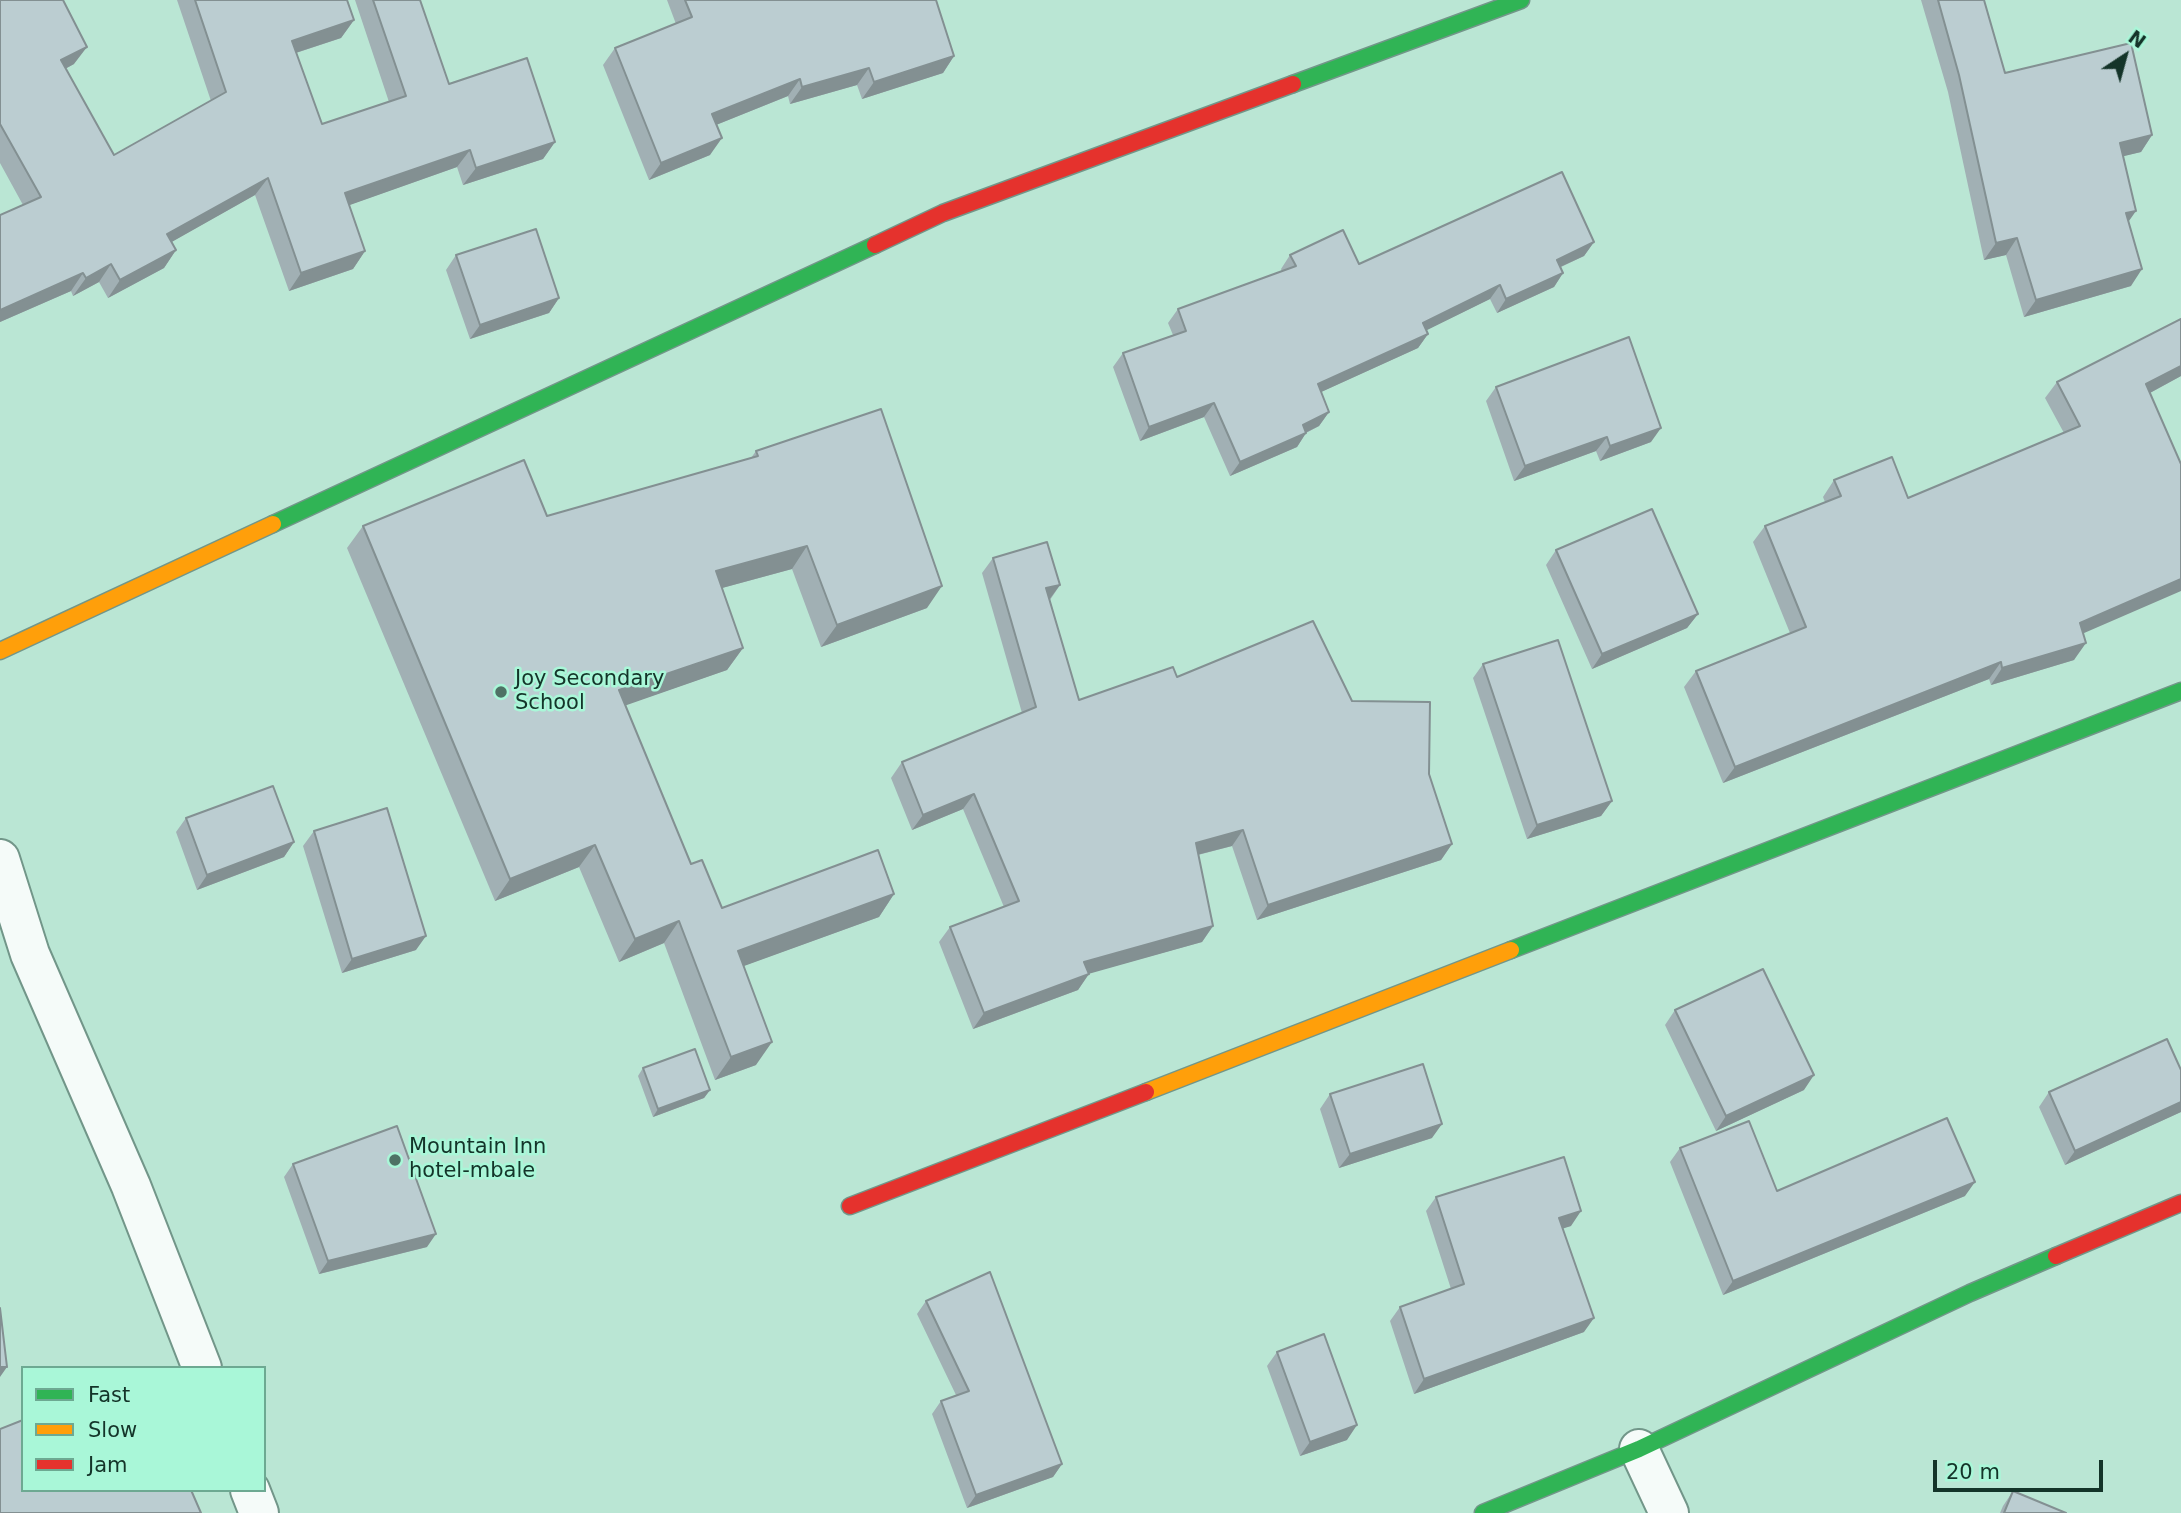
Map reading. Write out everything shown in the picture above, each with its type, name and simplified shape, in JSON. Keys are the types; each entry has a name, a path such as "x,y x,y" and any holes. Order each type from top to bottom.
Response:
{"street":[{"path":"0,651 943,214 1521,0"},
{"path":"850,1206 2181,691"},
{"path":"0,859 30,954 131,1186 201,1366"},
{"path":"1483,1513 1639,1449 1970,1293 2181,1203"},
{"path":"1639,1449 1670,1513"},
{"path":"251,1492 259,1513"}],"building":[{"path":"0,0 63,0 87,47 61,60 114,155 226,92 195,0 347,0 354,20 292,41 322,124 406,96 373,0 420,0 449,84 527,58 555,142 476,168 470,150 345,193 365,251 301,273 268,178 167,234 176,250 120,280 111,264 86,278 83,273 0,310 0,215 41,197 0,124"},
{"path":"685,0 936,0 954,56 874,82 869,68 802,87 800,79 712,114 722,138 661,163 615,48 692,17"},
{"path":"1938,0 1984,0 2005,73 2131,43 2152,135 2120,143 2136,211 2126,213 2142,269 2036,300 2017,238 1996,243 1959,75"},
{"path":"1562,172 1594,242 1557,260 1563,273 1506,299 1500,285 1423,323 1428,334 1318,384 1329,412 1303,425 1306,433 1240,462 1214,403 1149,427 1123,353 1186,331 1178,309 1296,266 1290,255 1343,230 1359,264"},
{"path":"536,229 559,298 480,325 456,255"},
{"path":"2181,319 2181,366 2146,384 2181,464 2181,579 2080,623 2086,643 2002,668 2001,662 1735,767 1696,671 1806,627 1765,526 1841,496 1834,480 1892,457 1908,498 2080,426 2057,382"},
{"path":"1629,337 1661,428 1610,446 1607,437 1525,466 1496,387"},
{"path":"881,409 942,586 837,625 807,546 716,571 743,648 619,690 691,864 702,860 722,908 878,850 894,894 738,951 772,1042 731,1057 679,921 635,939 595,845 510,879 363,526 524,460 547,516 758,456 756,451"},
{"path":"1652,509 1698,614 1602,654 1556,550"},
{"path":"1047,542 1060,585 1046,588 1079,700 1173,667 1177,677 1313,621 1352,701 1430,702 1429,774 1452,844 1268,905 1243,830 1196,843 1213,926 1084,962 1089,974 984,1013 950,927 1019,901 974,794 923,815 902,762 1036,707 993,558"},
{"path":"1558,640 1612,801 1537,825 1483,664"},
{"path":"273,786 294,842 207,875 186,818"},
{"path":"387,808 426,936 352,959 314,831"},
{"path":"1763,969 1814,1075 1726,1116 1675,1010"},
{"path":"2167,1039 2181,1070 2181,1102 2075,1151 2049,1092"},
{"path":"695,1049 710,1090 658,1109 643,1068"},
{"path":"1423,1064 1442,1124 1350,1154 1330,1094"},
{"path":"1947,1118 1975,1182 1733,1281 1680,1148 1749,1121 1777,1191"},
{"path":"397,1126 436,1234 328,1261 293,1164"},
{"path":"1564,1157 1581,1211 1559,1218 1594,1318 1424,1379 1400,1307 1464,1284 1436,1197"},
{"path":"990,1272 1062,1464 976,1495 941,1401 969,1391 926,1301"},
{"path":"0,1308 7,1367 0,1367"},
{"path":"1324,1334 1357,1425 1310,1442 1277,1352"},
{"path":"21,1421 21,1492 192,1492 201,1513 0,1513 0,1429"},
{"path":"2013,1491 2066,1513 2004,1513"}],"traffic: fast":[{"path":"1293,84 1521,0"},
{"path":"273,524 875,245"},
{"path":"1511,950 2181,691"},
{"path":"1483,1513 1639,1449 1970,1293 2056,1256"}],"traffic: slow":[{"path":"0,651 273,524"},
{"path":"1146,1092 1511,950"}],"traffic: jam":[{"path":"875,245 943,213 1293,84"},
{"path":"850,1206 1146,1092"},
{"path":"2056,1256 2181,1203"}],"place":[{"name":"Joy Secondary School","path":"501,692"},
{"name":"Mountain Inn hotel-mbale","path":"395,1160"}]}
